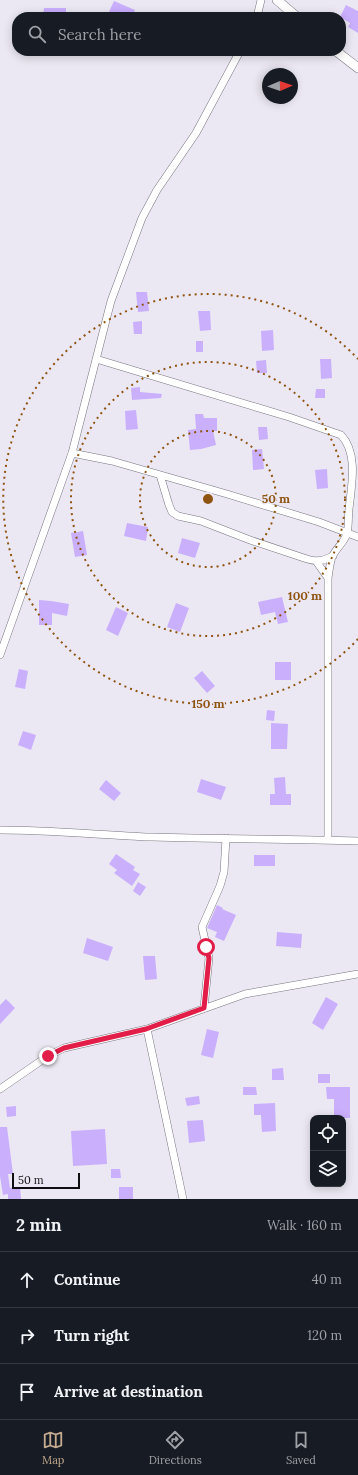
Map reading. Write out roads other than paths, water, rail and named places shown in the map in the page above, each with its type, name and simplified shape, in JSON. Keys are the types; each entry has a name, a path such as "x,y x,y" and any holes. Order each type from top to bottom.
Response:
{"street":[{"path":"258,12 261,0"},
{"path":"277,0 291,12"},
{"path":"0,655 72,453 111,301 142,218 161,184 196,133 237,56"},
{"path":"342,56 358,68"},
{"path":"96,359 289,417 340,434 347,440 355,458 355,473 349,509 347,534 332,556 328,578 328,840"},
{"path":"72,453 112,461 160,475 319,522 358,537"},
{"path":"160,475 172,512 178,516 201,521 250,540 316,561 324,560 332,556"},
{"path":"316,561 328,578"},
{"path":"0,830 35,830 151,837 358,841"},
{"path":"204,1008 209,958 202,926 220,886 224,872 226,838"},
{"path":"0,1089 48,1056 64,1048 146,1029 245,994 358,974"},
{"path":"146,1029 184,1199"}]}
